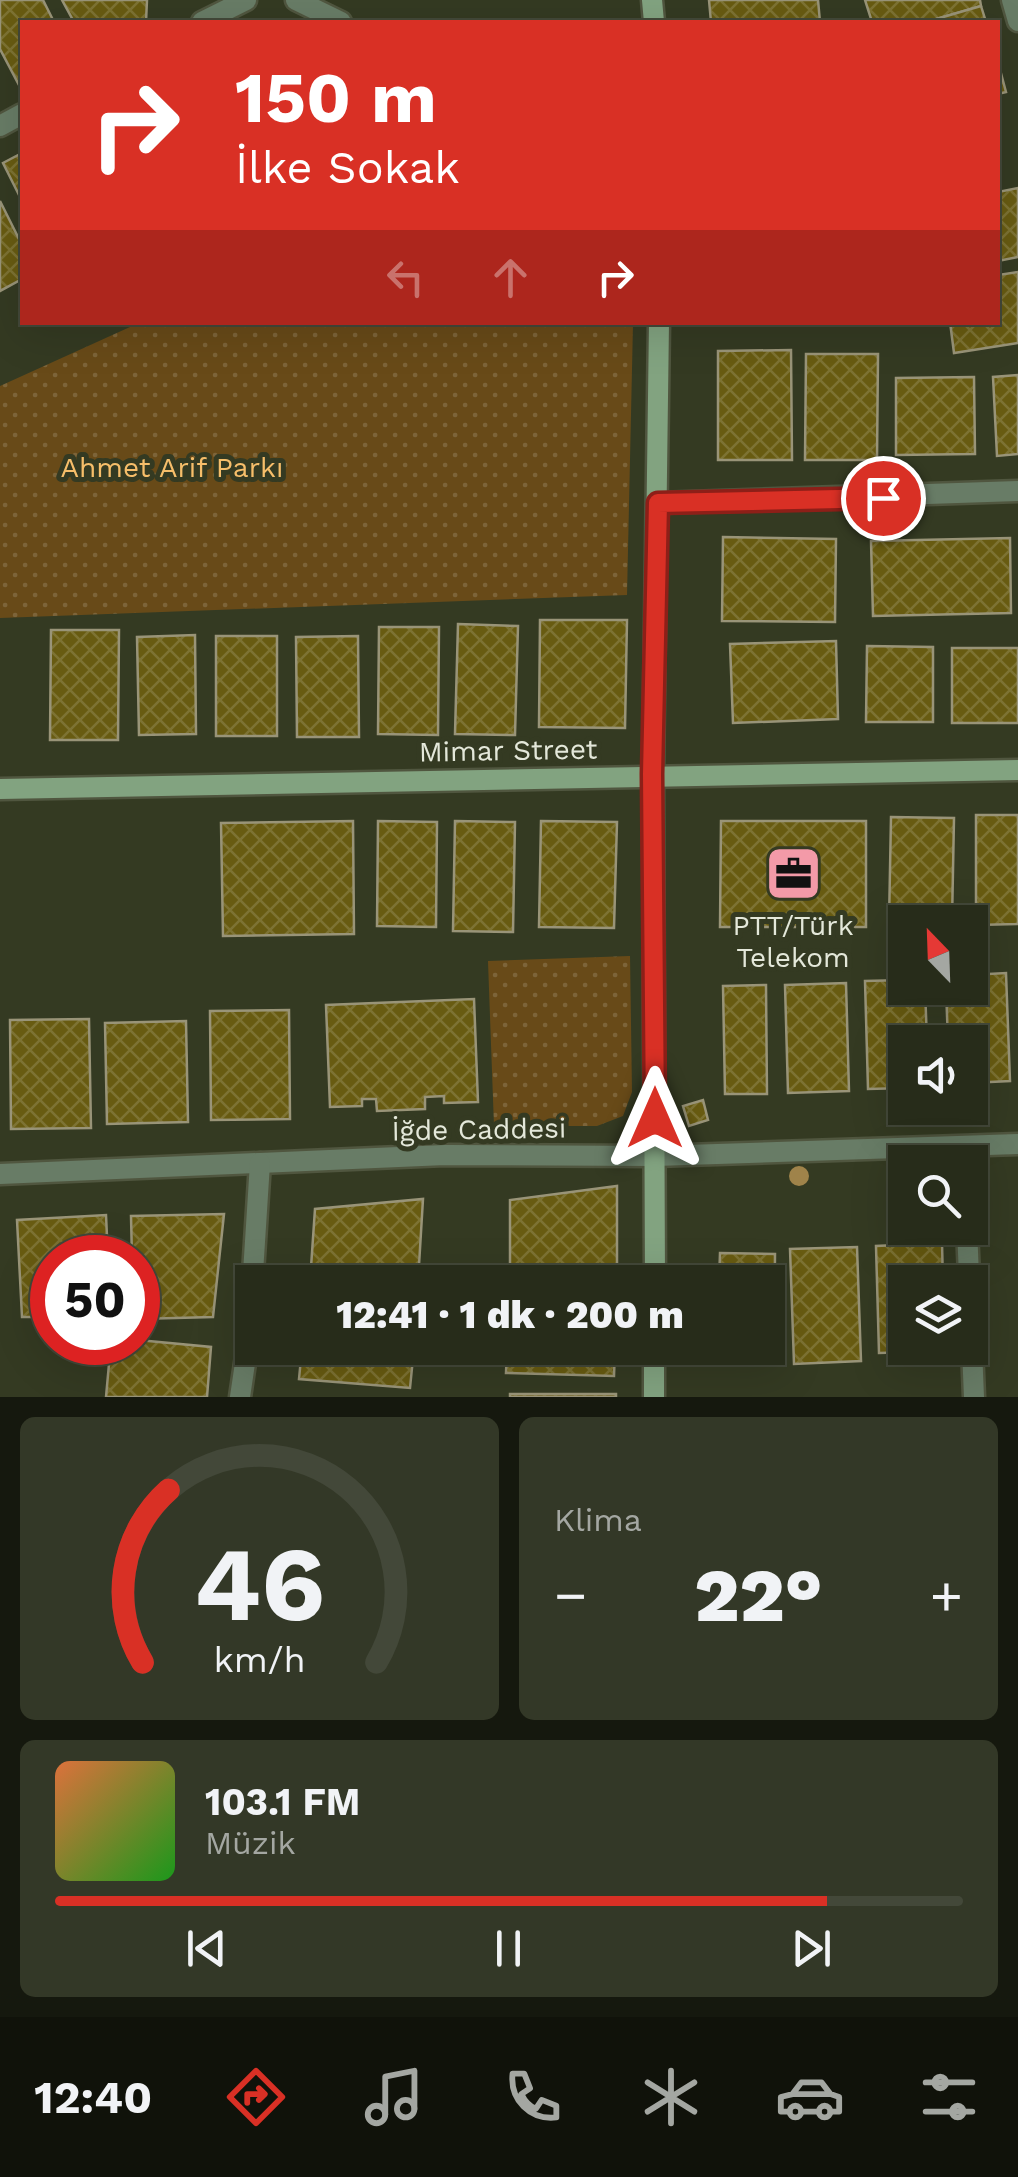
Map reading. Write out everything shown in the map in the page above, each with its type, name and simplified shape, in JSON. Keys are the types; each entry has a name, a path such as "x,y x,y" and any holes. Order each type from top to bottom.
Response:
{"main road":[{"path":"655,1265 652,774 659,325"},
{"name":"Mimar Street","path":"0,789 1018,770"},
{"path":"654,1365 654,1397"}],"street":[{"path":"206,20 246,0"},
{"path":"296,0 337,20"},
{"path":"1012,0 1018,21"},
{"path":"658,503 1018,492"},
{"name":"İğde Caddesi","path":"988,1150 1018,1144"},
{"name":"İğde Caddesi","path":"0,1174 446,1155 888,1155"},
{"path":"240,1397 249,1336 260,1164"},
{"path":"968,1245 974,1397"}],"green space":[{"name":"Ahmet Arif Parkı","path":"134,325 633,325 627,595 0,618 0,386"},
{"path":"630,956 632,1092 623,1116 597,1126 494,1126 488,961"}],"building":[{"path":"0,0 43,0 53,20 20,20 20,87 0,49"},
{"path":"62,0 147,0 146,20 73,20"},
{"path":"709,0 818,0 820,20 711,20"},
{"path":"865,0 980,0 981,6 933,20 871,20"},
{"path":"981,6 985,20 933,20"},
{"path":"1000,70 1006,92 1000,94"},
{"path":"20,154 20,197 3,163"},
{"path":"1018,188 1018,257 1000,261 1000,192"},
{"path":"0,201 20,241 20,280 0,291"},
{"path":"1018,272 1018,343 954,353 950,325 1000,325 1000,275"},
{"path":"791,350 792,460 718,460 718,351"},
{"path":"806,354 878,354 877,460 805,460"},
{"path":"1018,375 1018,454 997,456 993,377"},
{"path":"974,377 975,454 896,455 896,378"},
{"path":"723,537 836,539 835,622 722,621"},
{"path":"1010,538 1011,613 873,616 871,541"},
{"path":"540,620 627,620 625,728 539,727"},
{"path":"458,624 518,626 515,735 455,734"},
{"path":"379,627 439,627 438,735 378,734"},
{"path":"51,630 119,630 118,740 50,740"},
{"path":"195,635 196,734 139,735 137,637"},
{"path":"216,636 277,636 277,736 216,736"},
{"path":"358,636 359,737 297,737 296,637"},
{"path":"836,641 838,719 733,723 730,644"},
{"path":"867,646 933,647 933,722 866,722"},
{"path":"952,648 1018,648 1018,723 952,723"},
{"path":"976,815 1018,815 1018,924 988,925 988,905 976,905"},
{"path":"891,817 954,818 952,905 889,905"},
{"path":"353,821 354,934 223,936 221,823"},
{"path":"378,821 437,822 436,927 377,926"},
{"path":"455,821 515,822 513,932 453,931"},
{"path":"541,821 617,822 614,928 539,927"},
{"name":"PTT/Türk Telekom","path":"721,821 866,821 866,927 720,927"},
{"path":"1006,973 1010,1081 988,1082 988,1025 947,1025 947,1005 988,1005 988,974"},
{"path":"888,980 888,1005 926,1005 926,1025 888,1025 888,1088 868,1089 865,981"},
{"path":"846,983 849,1091 788,1093 785,985"},
{"path":"766,985 767,1094 725,1094 723,986"},
{"path":"474,999 478,1102 444,1103 444,1096 425,1097 425,1109 377,1111 376,1099 362,1099 362,1106 330,1107 326,1005"},
{"path":"289,1010 290,1119 211,1120 210,1011"},
{"path":"89,1019 91,1128 11,1129 10,1020"},
{"path":"186,1021 188,1122 107,1124 105,1023"},
{"path":"703,1100 708,1120 689,1126 683,1106"},
{"path":"617,1186 617,1265 510,1265 510,1200"},
{"path":"423,1199 419,1265 311,1265 315,1209"},
{"path":"224,1214 213,1317 160,1318 160,1235 131,1235 131,1216"},
{"path":"106,1215 107,1235 30,1235 30,1317 22,1317 17,1220"},
{"path":"942,1245 943,1265 888,1265 888,1353 879,1353 876,1246"},
{"path":"857,1247 861,1361 794,1364 790,1249"},
{"path":"720,1253 775,1254 775,1265 720,1265"},
{"path":"160,1342 211,1347 207,1397 106,1397 109,1365 160,1365"},
{"path":"300,1365 412,1365 410,1388 299,1379"},
{"path":"506,1365 614,1365 614,1376 506,1373"},
{"path":"616,1394 616,1397 510,1397"}],"place":[{"name":"PTT/Türk Telekom","path":"793,874"}],"route":[{"path":"655,1118 652,774 658,503 883,498"}]}
